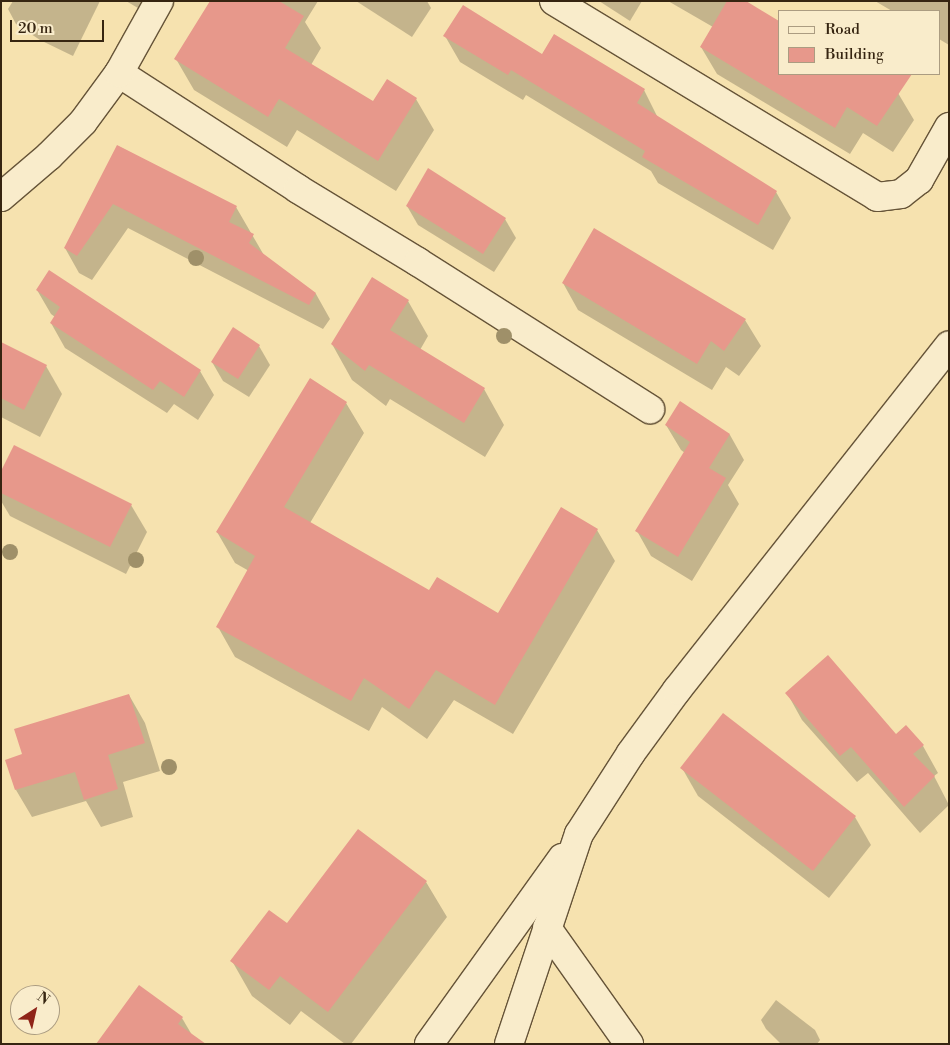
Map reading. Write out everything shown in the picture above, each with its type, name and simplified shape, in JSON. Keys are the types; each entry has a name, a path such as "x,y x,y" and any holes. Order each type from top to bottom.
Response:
{"street":[{"path":"1,197 49,156 83,122 119,72 159,1"},
{"path":"554,1 877,197 901,194 919,180 949,127"},
{"path":"119,72 298,189 418,262 650,410"},
{"path":"430,1044 580,834 631,753 677,690 949,346"},
{"path":"509,1044 580,834"},
{"path":"547,928 629,1044"}],"building":[{"path":"210,1 279,1 304,16 285,48 373,101 387,79 417,98 378,161 279,99 268,117 174,59"},
{"path":"727,1 746,1 778,20 778,75 911,75 877,126 847,107 835,128 700,47"},
{"path":"463,5 542,54 554,34 645,89 637,103 777,191 758,225 642,157 645,151 511,70 508,75 443,36"},
{"path":"117,145 237,206 229,222 254,234 249,243 316,293 309,305 113,204 77,256 64,248"},
{"path":"428,168 506,218 483,254 406,206"},
{"path":"594,228 746,319 724,351 711,341 697,364 562,283"},
{"path":"49,270 201,370 184,397 160,381 153,390 50,323 60,307 36,290"},
{"path":"372,277 409,300 390,330 485,388 464,423 369,365 365,371 331,344"},
{"path":"233,327 260,345 238,379 211,362"},
{"path":"1,342 47,365 24,410 1,398"},
{"path":"310,378 347,402 284,507 429,590 437,577 498,613 561,507 598,529 495,705 436,670 409,709 364,678 351,701 216,627 255,556 216,532"},
{"path":"680,401 730,434 709,468 726,478 678,557 635,531 690,442 665,425"},
{"path":"14,445 132,504 110,547 1,493 1,471"},
{"path":"828,655 896,734 906,725 924,745 913,754 935,776 904,807 851,747 840,756 785,693"},
{"path":"129,694 145,743 108,755 118,789 84,800 75,772 15,790 5,760 22,754 14,729"},
{"path":"723,713 856,816 813,871 680,768"},
{"path":"358,829 427,881 328,1012 280,976 269,990 230,961 269,910 287,923"},
{"path":"139,985 183,1017 178,1024 206,1044 96,1044"}]}
